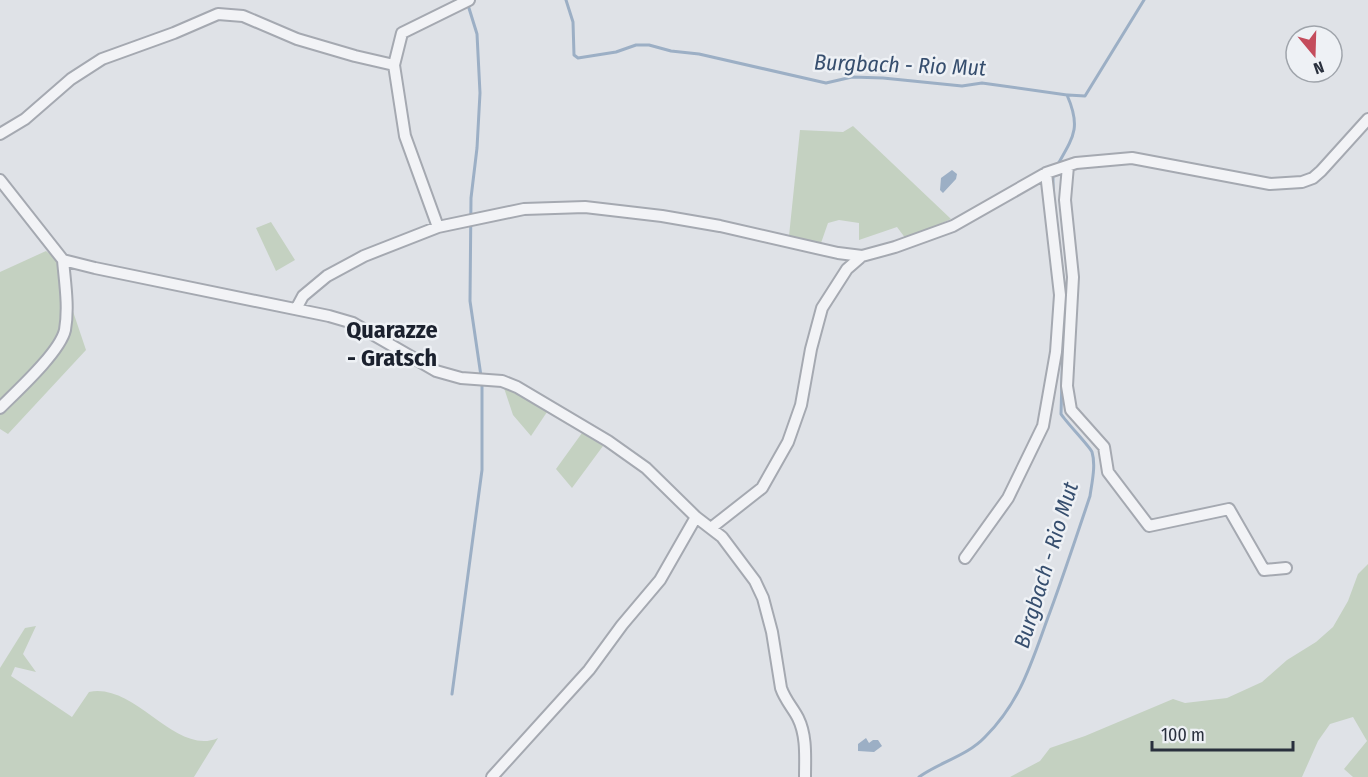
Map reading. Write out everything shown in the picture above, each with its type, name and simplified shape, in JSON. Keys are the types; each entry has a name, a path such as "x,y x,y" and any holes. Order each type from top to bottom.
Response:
{"street":[{"path":"438,226 405,136 394,65 402,33 467,1"},
{"path":"0,134 25,120 71,79 102,59 174,33 218,14 243,16 297,39 394,65"},
{"path":"296,309 303,296 327,276 364,256 438,226 476,217 524,209 585,207 720,226 838,253 862,256 953,226 1046,173 1068,166 1132,158 1270,184 1302,182 1321,171 1368,119"},
{"path":"1068,166 1065,200 1073,277 1067,386 1071,410 1104,447 1108,472 1149,526 1228,509 1264,570 1286,568"},
{"path":"964,558 1008,498 1042,426 1056,352 1060,295 1046,173"},
{"path":"0,180 63,260 67,307 64,332 38,371 0,408"},
{"path":"711,528 762,488 788,442 801,405 811,349 822,308 847,269 862,256"},
{"path":"63,260 353,323 436,371 461,378 502,381 531,394 608,441 646,468 696,517 711,528 756,581 772,632 781,688 799,719 804,739 805,777"},
{"path":"492,777 589,670 622,625 660,580 696,517"}],"green space":[{"path":"853,126 951,219 906,239 897,227 859,240 859,223 839,220 828,223 821,243 789,236 800,130 843,132"},
{"path":"271,222 295,260 276,271 256,228"},
{"path":"46,251 55,258 86,350 8,434 0,429 0,272"},
{"path":"503,385 547,412 531,436 513,415"},
{"path":"582,433 603,446 572,488 556,469"},
{"path":"1368,564 1368,777 1353,777 1344,769 1367,741 1353,717 1330,724 1318,741 1302,777 1010,777 1040,761 1050,748 1085,736 1173,699 1185,703 1227,698 1262,682 1287,660 1316,642 1333,627 1348,601 1358,574"},
{"path":"36,626 23,654 36,672 15,667 11,676 72,717 89,692 106,692 123,698 187,737 202,741 218,738 194,777 0,777 0,668 25,628"}],"water":[{"path":"952,170 957,174 956,179 943,193 940,190 941,178"},
{"path":"866,738 869,743 878,740 882,746 874,752 858,751 858,744"}],"waterway":[{"name":"Burgbach - Rio Mut","path":"566,0 573,22 574,55 578,58 616,52 636,45 649,45 826,83 852,77 883,78 962,86 982,83 1067,95 1075,124 1072,138 1058,164"},
{"path":"1068,95 1085,96 1144,0"},
{"path":"468,5 477,34 480,93 471,198 470,301 481,376"},
{"name":"Burgbach - Rio Mut","path":"1053,178 1053,196"},
{"name":"Burgbach - Rio Mut","path":"1059,244 1064,285"},
{"name":"Burgbach - Rio Mut","path":"919,777 978,744 1008,709 1025,679 1090,496 1094,468 1092,452 1061,414 1064,307"},
{"path":"452,694 482,470 482,383"}],"district":[{"name":"Quarazze - Gratsch","path":"392,344"}]}
